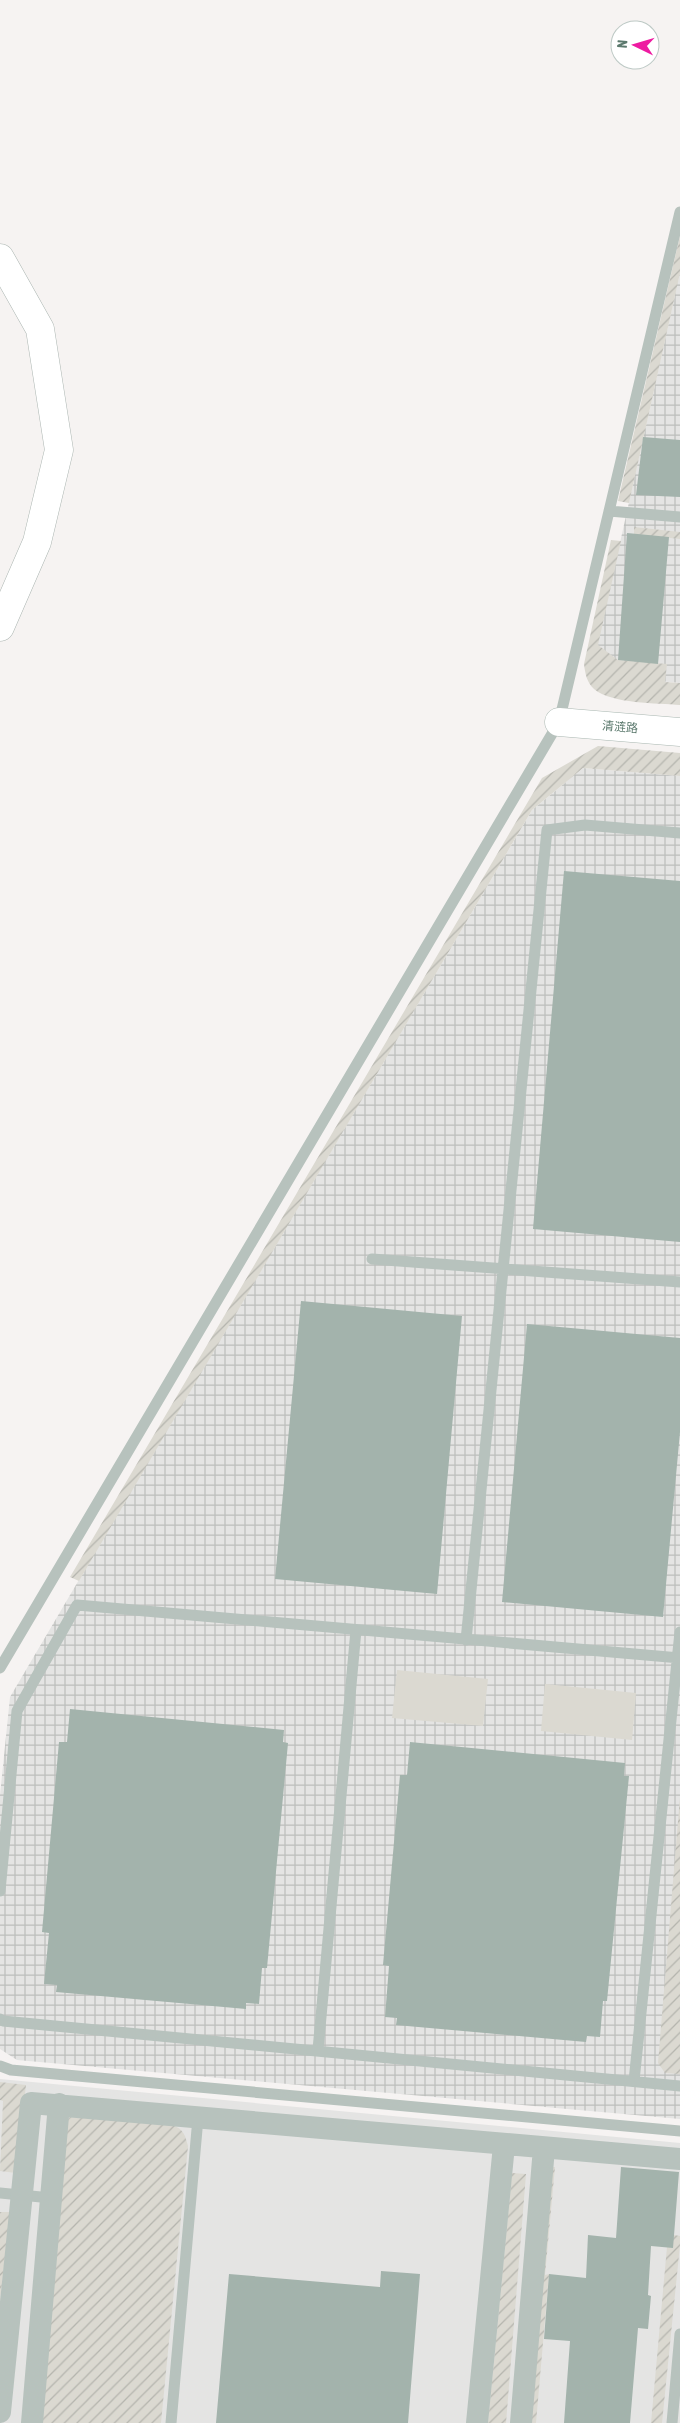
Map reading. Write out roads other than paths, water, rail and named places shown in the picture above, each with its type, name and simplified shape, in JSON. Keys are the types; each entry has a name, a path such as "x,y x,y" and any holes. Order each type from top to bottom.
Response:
{"main road":[{"path":"0,258 40,329 59,450 37,542 0,627"},
{"name":"清涟路","path":"559,722 680,732"}],"street":[{"path":"0,2412 11,2194 31,2103 680,2159"},
{"path":"32,2423 59,2104"},
{"path":"476,2423 476,2363 504,2145"},
{"path":"521,2423 544,2148"}],"lane":[{"path":"0,1668 559,722 680,212"},
{"path":"609,510 680,517"},
{"path":"466,1640 547,830 585,825 680,833"},
{"path":"372,1259 680,1282"},
{"path":"0,1891 17,1711 77,1605 679,1658"},
{"path":"318,2050 356,1630"},
{"path":"634,2081 679,1658 680,1632"},
{"path":"0,2019 3,2021 680,2086"},
{"path":"0,2066 11,2070 680,2131"},
{"path":"170,2423 198,2118"},
{"path":"11,2194 51,2198"},
{"path":"672,2423 680,2334"}]}
